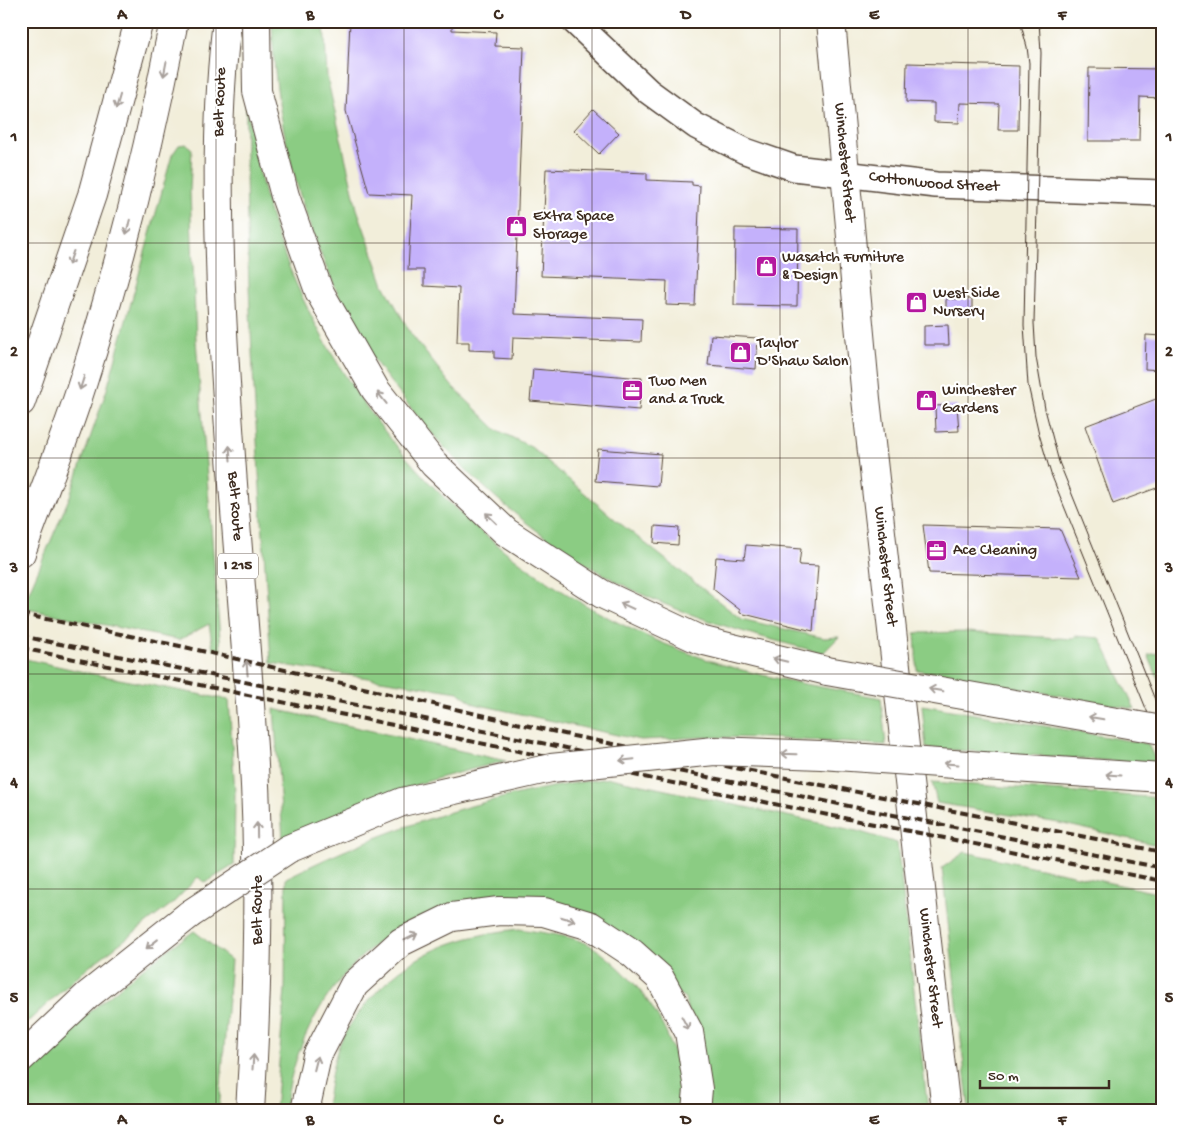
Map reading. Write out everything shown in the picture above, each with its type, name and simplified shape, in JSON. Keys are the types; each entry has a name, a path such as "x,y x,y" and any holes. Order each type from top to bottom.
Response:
{"main road":[{"path":"21,402 92,195 139,21"},
{"path":"21,553 81,387 121,256 160,94 174,21"},
{"name":"Belt Route","path":"227,21 220,79 219,230 224,370 257,822 258,930 250,1111"},
{"path":"256,21 257,91 285,196 320,291 375,390 434,464 506,532 602,594 700,640 827,671 1162,730"},
{"name":"Winchester Street","path":"831,21 866,399 946,1111"},
{"path":"21,1058 88,995 190,914 288,849 402,802 551,768 714,751 821,755 1162,778"},
{"path":"305,1111 317,1056 354,985 401,942 452,917 499,911 544,912 591,926 632,953 660,978 689,1032 698,1089 696,1111"}],"street":[{"name":"Cottonwood Street","path":"574,21 648,91 696,126 745,151 794,168 936,185 1162,193"}],"green space":[{"path":"272,21 324,21 327,77 357,209 384,285 411,334 451,385 497,430 531,447 617,521 741,619 824,638 839,637 823,653 752,634 682,611 637,592 603,574 570,554 509,508 480,483 427,428 373,358 351,320 315,239 300,196 280,109 274,65"},
{"path":"246,103 268,208 303,299 342,371 390,438 445,498 507,552 574,598 647,636 724,665 763,675 881,698 886,745 768,738 708,737 640,740 475,704 458,692 271,663 250,313"},
{"path":"186,144 192,149 190,191 196,340 221,651 213,649 209,624 179,640 22,608 70,496 107,389 172,155 179,145"},
{"path":"967,632 1073,639 1075,636 1100,638 1135,709 917,670 915,633"},
{"path":"1162,652 1162,688 1148,655"},
{"path":"21,658 229,700 235,793 234,865 205,883 198,877 173,903 81,973 21,1028"},
{"path":"922,705 1148,744 1157,764 926,748"},
{"path":"274,709 506,761 402,789 342,812 283,839"},
{"path":"610,778 857,831 897,843 928,1111 707,1111 685,998 555,903 539,897 523,896 481,899 442,908 407,924 375,945 347,971 324,1002 306,1036 292,1072 285,1111 275,1111 285,989 286,878 364,843 444,814 526,792"},
{"path":"932,782 1162,798 1162,846 1059,823 937,803"},
{"path":"965,852 1162,894 1162,1111 969,1111 942,868"},
{"path":"519,929 557,935 586,943 611,961 629,978 645,997 669,1041 677,1064 680,1088 679,1111 325,1111 337,1051 354,1019 383,986 416,959 454,942 474,936"},
{"path":"194,931 231,960 219,1111 21,1111 21,1078 23,1075 105,999"}],"building":[{"path":"350,21 452,21 452,30 496,32 495,46 524,47 514,314 642,319 641,342 513,337 512,359 494,358 494,351 469,350 469,342 457,342 459,288 424,286 424,270 408,270 412,195 369,193 346,111"},
{"path":"907,63 1019,66 1018,130 998,130 999,104 960,103 959,123 934,122 934,103 906,102"},
{"path":"1089,68 1162,69 1162,98 1140,97 1139,141 1088,141"},
{"path":"593,109 619,133 599,154 574,130"},
{"path":"546,169 647,173 647,180 692,182 692,185 700,186 695,306 666,305 667,281 541,276"},
{"name":"Wasatch Furniture & Design","path":"735,228 798,229 797,306 734,305"},
{"path":"946,299 972,299 972,315 946,315"},
{"path":"948,325 949,345 924,345 924,326"},
{"path":"711,335 758,338 756,369 708,365"},
{"path":"1146,335 1162,336 1162,370 1145,369"},
{"path":"533,369 642,378 639,410 530,401"},
{"path":"1156,399 1162,414 1162,486 1113,504 1085,426"},
{"path":"957,405 959,431 936,432 935,406"},
{"path":"598,449 661,454 658,486 595,481"},
{"path":"923,525 1060,529 1081,577 929,573"},
{"path":"655,526 679,528 678,545 654,543"},
{"path":"746,545 801,549 799,565 818,566 813,631 740,613 740,610 713,589 716,557 744,559"}],"tram line":[{"path":"1020,21 1029,63 1024,325 1028,385 1039,434 1051,474 1162,748"},
{"path":"1039,21 1041,53 1034,323 1036,357 1045,409 1059,462 1162,717"}],"railway":[{"path":"21,614 180,646 573,736 1162,852"},
{"path":"21,636 868,810 1162,868"},
{"path":"21,648 808,811 1162,881"}],"place":[{"name":"Extra Space Storage","path":"517,226"},
{"name":"Wasatch Furniture & Design","path":"766,267"},
{"name":"West Side Nursery","path":"917,303"},
{"name":"Taylor D'Shaw Salon","path":"741,353"},
{"name":"Two Men and a Truck","path":"633,391"},
{"name":"Winchester Gardens","path":"926,400"},
{"name":"Ace Cleaning","path":"937,551"}]}
